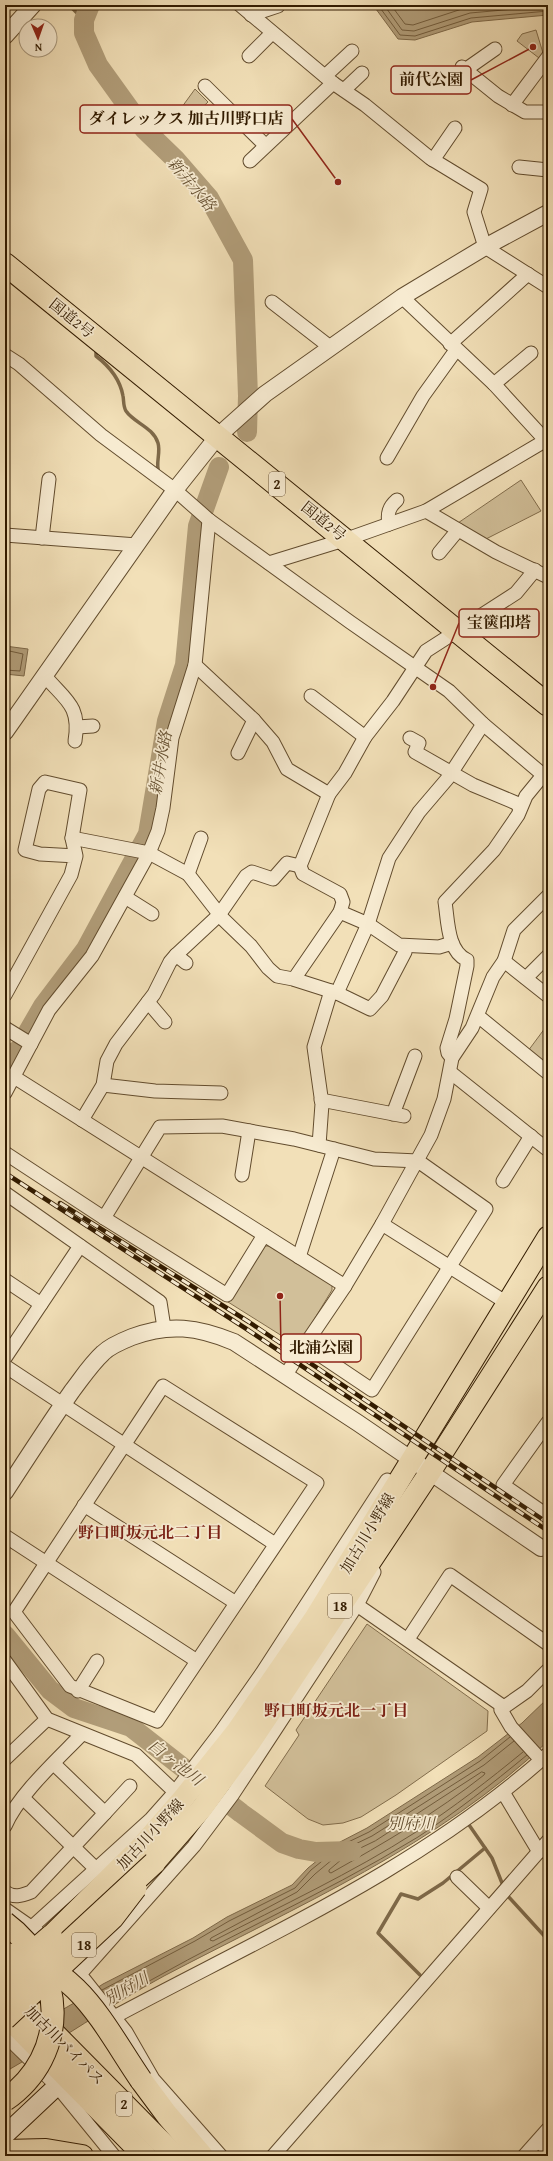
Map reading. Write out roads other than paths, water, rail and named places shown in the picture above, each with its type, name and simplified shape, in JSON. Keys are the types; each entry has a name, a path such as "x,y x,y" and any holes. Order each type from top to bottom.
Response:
{"highway":[{"name":"国道2号","path":"5,264 347,539 548,705"},
{"name":"18","path":"5,2002 154,1863"},
{"path":"5,1923 26,1943 38,1958 46,1975 50,1989 53,2017 50,2040 41,2061 29,2079 5,2100"},
{"name":"18","path":"5,1976 41,1932"},
{"path":"5,1954 34,1960 51,1968 75,1987 91,2005 141,2080 167,2115 202,2156"},
{"name":"加古川バイパス","path":"5,1985 175,2156"},
{"name":"加古川バイパス","path":"7,2023 42,2062 145,2156"},
{"path":"5,2151 46,2150 82,2156"}],"main road":[{"name":"加古川小野線","path":"154,1863 202,1808 244,1736 548,1237"},
{"name":"加古川小野線","path":"41,1932 142,1846 182,1800 244,1736 410,1502 548,1287"},
{"name":"18","path":"7,2023 113,1918 154,1863"},
{"name":"18","path":"5,1968 41,1932"},
{"path":"5,2135 57,2086"}],"street":[{"path":"5,36 33,5"},
{"path":"240,5 334,83 433,160 481,188 474,212 484,247 548,287"},
{"path":"251,15 278,6"},
{"path":"249,56 272,32"},
{"path":"494,49 464,68 512,105 525,112 548,112"},
{"path":"250,161 334,83 352,51"},
{"path":"512,105 548,57"},
{"path":"334,83 362,73"},
{"path":"205,86 218,92 266,145"},
{"path":"433,160 454,128"},
{"path":"519,167 548,172"},
{"path":"5,732 175,490 218,436 265,394 402,297 484,247 548,214"},
{"path":"389,449 420,393 453,347 528,274"},
{"path":"269,563 347,539 426,511 547,441 494,384 453,347 402,297"},
{"path":"272,302 330,347"},
{"path":"494,384 531,353"},
{"path":"5,356 19,364 101,435 175,490 209,520 449,691 483,724 546,776 526,796 518,815 494,850 445,902 452,943 462,958 466,960 467,966 456,1019 447,1048 448,1053 452,1058"},
{"path":"42,538 49,480"},
{"path":"389,524 388,511 390,506 397,500"},
{"path":"426,511 496,552 548,577"},
{"path":"5,1093 49,1010 92,956 149,853 158,831 163,808 172,738 195,665 209,520"},
{"path":"439,553 458,530"},
{"path":"5,535 137,545"},
{"path":"294,979 340,912 343,902 340,894 303,874 300,866 329,794 345,773 366,737 416,668 426,651 458,631 467,623 516,593 535,570"},
{"path":"195,665 254,720 273,742 287,769 329,794"},
{"path":"44,675 63,698 68,700 76,712 78,727 75,741"},
{"path":"310,696 366,737"},
{"path":"238,753 254,720"},
{"path":"319,1145 321,1100 314,1047 334,992 368,924 389,858 419,812 451,773 483,724"},
{"path":"78,727 93,726"},
{"path":"410,738 419,743 415,752 473,785 516,803 520,808"},
{"path":"5,995 71,875 76,856 72,838 80,790 45,782 39,789 26,850 40,854 76,856"},
{"path":"72,838 149,853 188,874 219,915 251,946 268,968 277,976 294,979 334,992 370,1009 382,996 405,952 405,947"},
{"path":"188,874 201,838"},
{"path":"82,1120 103,1085 107,1061 113,1050 181,959 219,915 249,874 252,872 273,879 287,863 300,866"},
{"path":"286,1376 345,1286 418,1161 431,1135 450,1072 452,1058 478,1016 493,977 504,961 514,930 548,896"},
{"path":"125,897 152,914"},
{"path":"340,912 368,924 399,945 405,947 439,947 452,943"},
{"path":"526,978 548,956"},
{"path":"504,961 548,996"},
{"path":"148,1002 165,1022"},
{"path":"478,1016 548,1073"},
{"path":"5,1028 30,1044"},
{"path":"321,1100 399,1115 415,1056"},
{"path":"450,1072 548,1150"},
{"path":"14,1077 345,1286"},
{"path":"103,1085 155,1091 221,1093"},
{"path":"104,1218 140,1157 160,1127 222,1126 319,1145 374,1159 418,1161 486,1209 372,1390 305,1345"},
{"path":"242,1175 249,1131"},
{"path":"502,1180 531,1136"},
{"path":"299,1257 334,1149"},
{"path":"5,1153 104,1218 227,1295 264,1235"},
{"path":"5,1193 160,1302 164,1328"},
{"path":"382,1224 507,1303"},
{"path":"5,1358 80,1246"},
{"path":"5,1280 41,1304"},
{"path":"5,1492 63,1403 103,1352 122,1341 164,1328 185,1328 212,1333 234,1342 546,1549"},
{"path":"5,1366 275,1544"},
{"path":"163,1386 317,1483 157,1721 78,1691 62,1678 14,1612 124,1444 163,1386"},
{"path":"548,1422 503,1484 548,1516"},
{"path":"41,1932 96,1869 151,1819 197,1763 262,1673 392,1473 412,1460"},
{"path":"84,1977 194,1846 234,1794 357,1605 410,1502"},
{"path":"84,1505 236,1603"},
{"path":"5,1536 45,1564 198,1661"},
{"path":"408,1639 450,1575 548,1644"},
{"path":"357,1605 504,1707"},
{"path":"78,1691 97,1660"},
{"path":"5,1661 47,1719 136,1755 178,1787"},
{"path":"114,2017 276,1932 368,1881 467,1819 503,1792 545,1757 511,1727 501,1710 527,1691 548,1670"},
{"path":"6,1754 47,1719"},
{"path":"5,1826 9,1817 23,1798 82,1734"},
{"path":"54,1764 105,1813"},
{"path":"5,1892 10,1895 21,1896 31,1892 130,1786"},
{"path":"503,1792 539,1852"},
{"path":"23,1798 96,1869"},
{"path":"273,2156 548,1841"},
{"path":"457,1877 490,1908"},
{"path":"5,1909 41,1932 84,1977 126,2032 152,2079 221,2156"},
{"path":"42,2062 57,2086 114,2156"},
{"path":"524,2156 548,2129"},
{"path":"538,2140 548,2150"}],"water":[{"path":"373,5 548,5 548,15 472,22 415,40 398,39"},
{"path":"5,646 28,649 24,676 5,674"},
{"name":"別府川","path":"548,1698 548,1741 505,1778 460,1812 365,1872 144,1987 5,2072 5,2043 74,2003 103,1984 193,1938 227,1917 292,1885 308,1868 340,1842 367,1828 478,1757 522,1723"}],"waterway":[{"path":"69,5 84,20"},
{"name":"新井水路","path":"90,5 84,20 84,33 98,65 144,129 176,160 209,198 243,260 248,396 247,432"},
{"path":"96,351 96,356 105,364 117,379 122,390 126,411 148,429 156,438 159,447 159,473"},
{"name":"新井水路","path":"28,1032 43,1006 86,949 148,834 167,721 185,665 198,526 219,467"},
{"name":"新井水路","path":"5,1075 16,1051"},
{"name":"白ヶ池川","path":"5,1635 50,1690 74,1708 131,1727 282,1843 299,1849 316,1852 352,1851"},
{"path":"467,1822 492,1858 504,1888"},
{"path":"420,1975 378,1933 401,1894 418,1899 443,1883 485,1848"},
{"path":"506,1894 548,1940"}],"railway":[{"path":"5,1173 245,1328 548,1531"},
{"path":"60,1203 249,1322 548,1523"}],"place":[{"name":"前代公園","path":"533,47"},
{"name":"ダイレックス 加古川野口店","path":"338,182"},
{"name":"宝篋印塔","path":"433,687"},
{"name":"北浦公園","path":"280,1296"}],"district":[{"name":"野口町坂元北二丁目","path":"150,1532"},
{"name":"野口町坂元北一丁目","path":"336,1710"}]}
